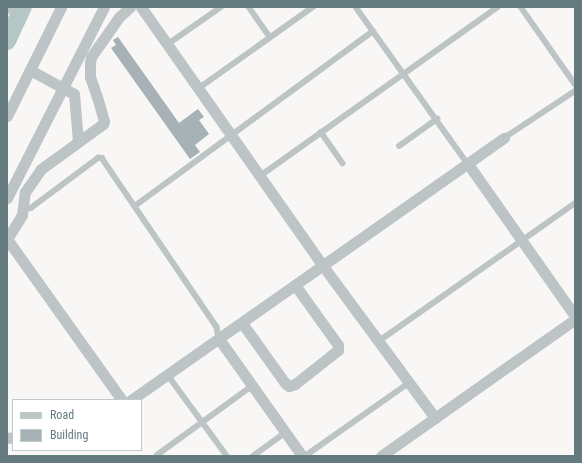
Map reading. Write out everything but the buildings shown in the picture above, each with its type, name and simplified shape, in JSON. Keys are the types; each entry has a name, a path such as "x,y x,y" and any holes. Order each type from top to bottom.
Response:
{"street":[{"path":"7,116 61,7"},
{"path":"7,198 104,7"},
{"path":"121,399 7,239 22,215 25,192 41,169 99,128 104,121 90,77 91,57 119,17 130,7"},
{"path":"141,7 232,134 323,266 435,418"},
{"path":"30,70 74,94 78,142"},
{"path":"132,399 504,138"},
{"path":"381,456 575,318 468,164"},
{"path":"242,323 285,383 289,386 295,384 338,350 338,345 295,285"},
{"path":"219,339 302,456"}],"lane":[{"path":"168,44 221,7"},
{"path":"249,7 270,37"},
{"path":"199,88 313,7"},
{"path":"356,7 468,164"},
{"path":"260,176 498,7"},
{"path":"521,7 575,84"},
{"path":"135,206 373,32"},
{"path":"504,138 575,91"},
{"path":"399,146 437,119"},
{"path":"321,132 343,163"},
{"path":"23,208 31,208 98,158 102,158 217,326 219,339"},
{"path":"379,341 575,203"},
{"path":"168,375 226,456"},
{"path":"305,456 409,383"},
{"path":"157,455 252,386"},
{"path":"253,456 285,433"}],"waterway":[{"path":"7,41 23,7"}]}
